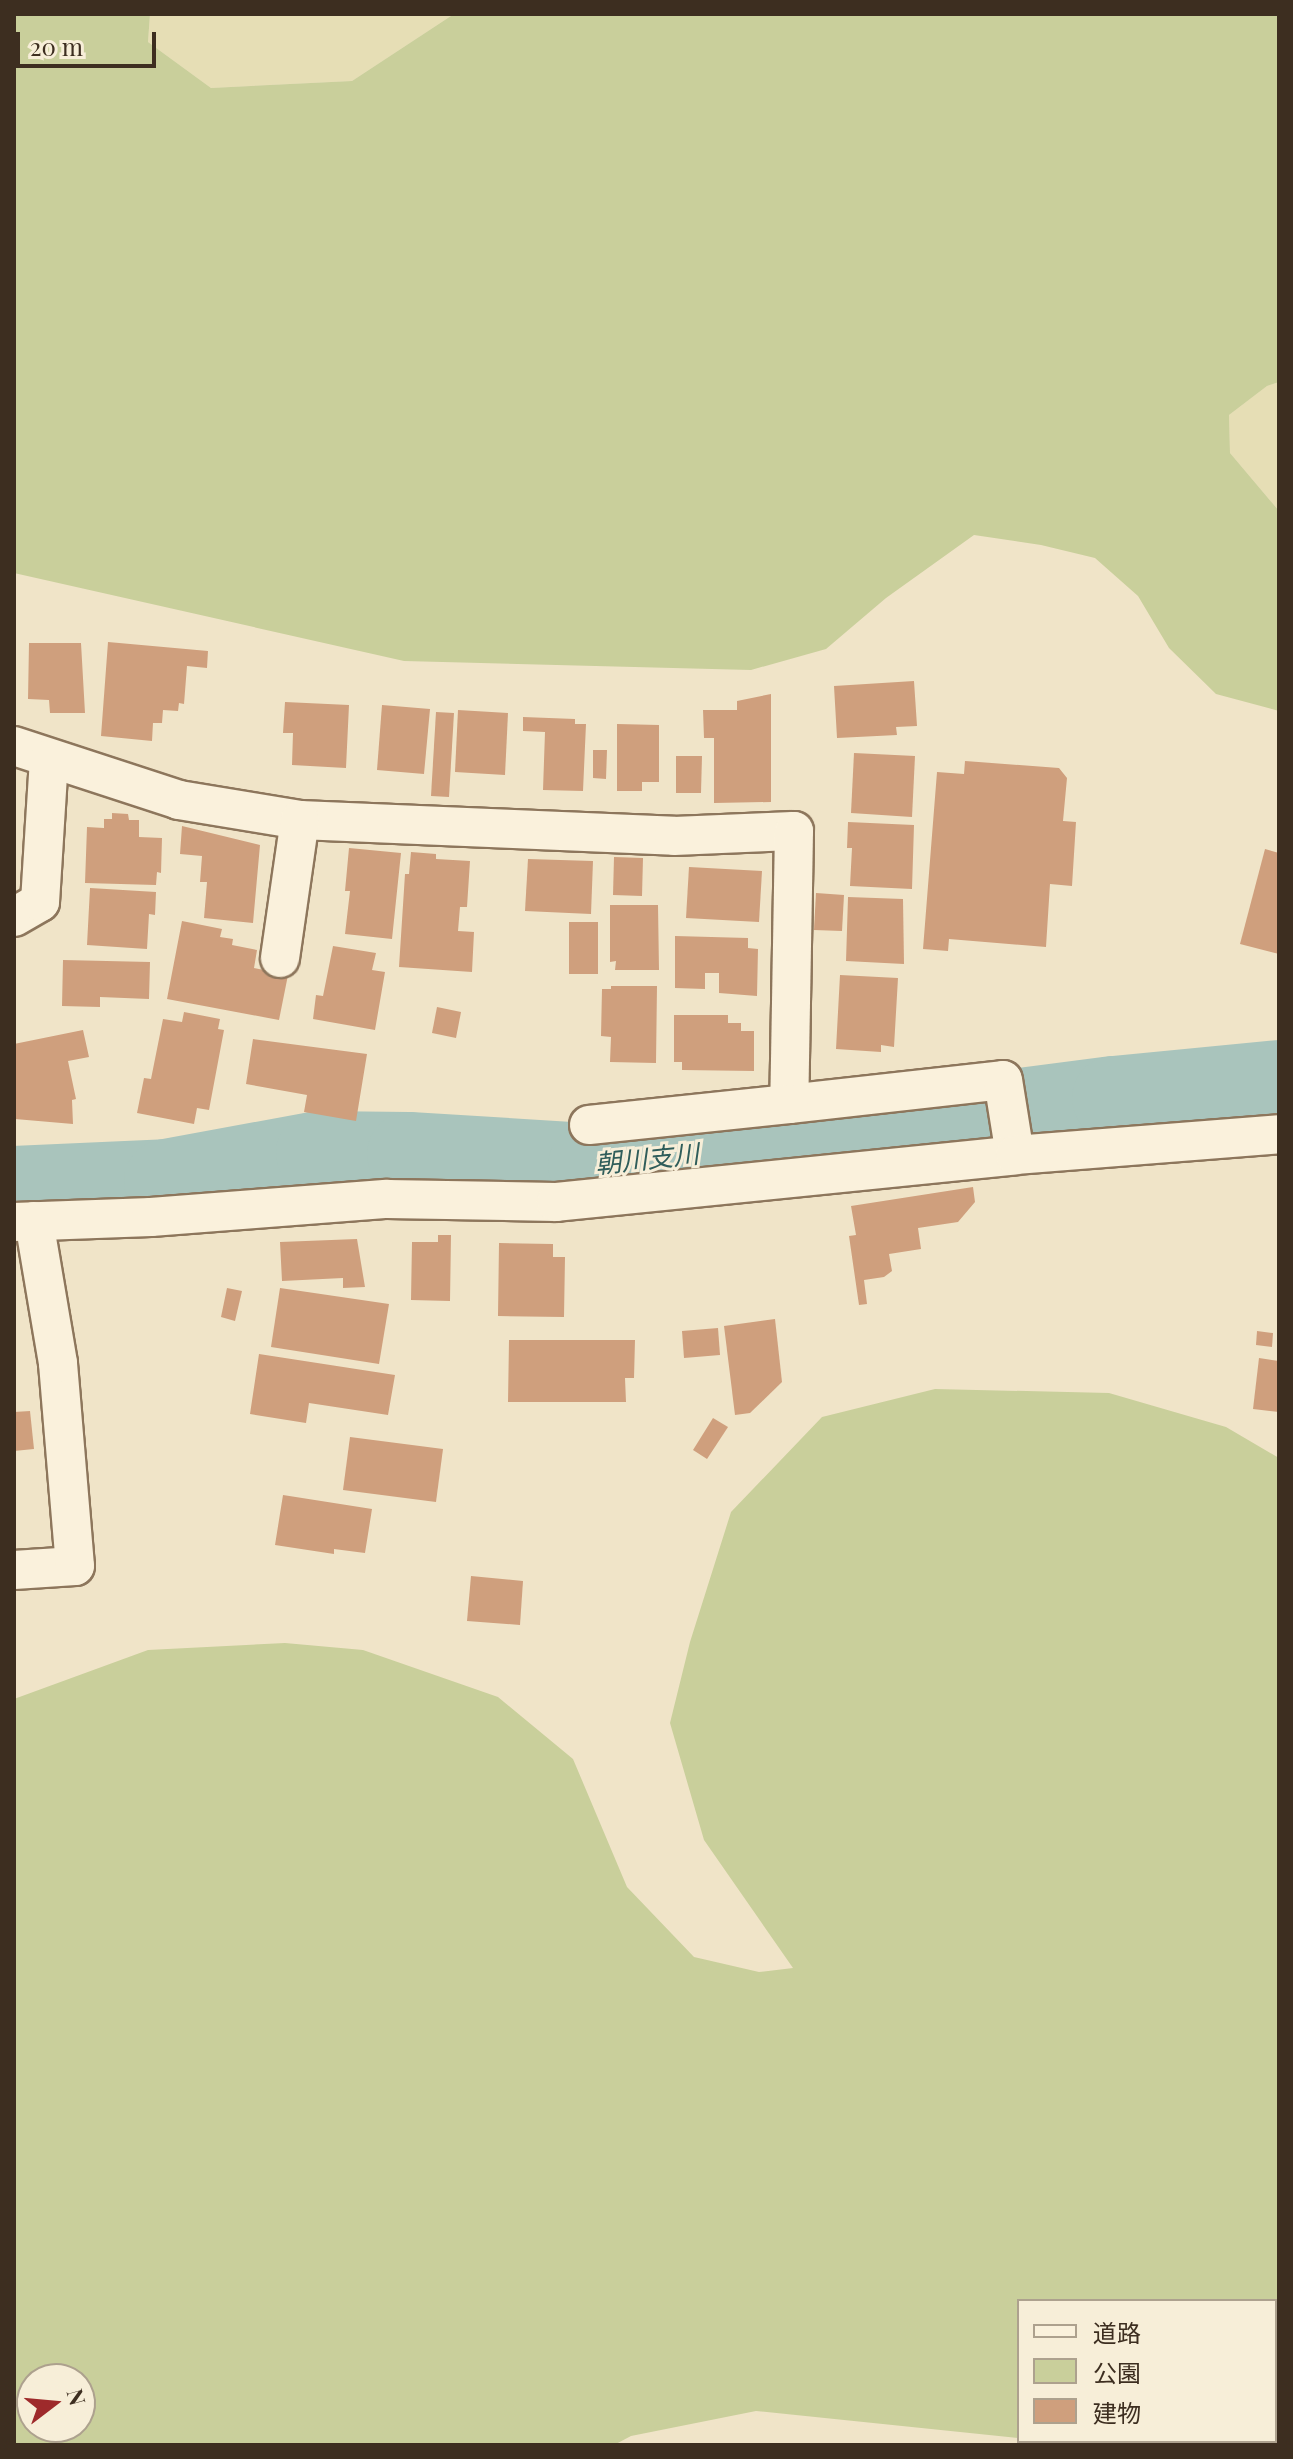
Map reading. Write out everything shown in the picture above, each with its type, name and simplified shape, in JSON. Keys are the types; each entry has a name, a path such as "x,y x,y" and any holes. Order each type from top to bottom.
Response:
{"street":[{"path":"14,746 179,800 300,820 674,836 794,831 789,1104"},
{"path":"14,917 40,902 49,759"},
{"path":"280,958 300,820"},
{"path":"589,1125 1003,1080 1014,1154"},
{"path":"14,1570 75,1566 58,1363 24,1222 387,1199 556,1202 1014,1154 1279,1134"}],"shaded area":[{"path":"150,14 454,14 352,81 211,88 148,42"},
{"path":"1279,382 1279,511 1230,453 1229,415 1267,386"}],"green space":[{"path":"14,14 150,14 148,42 211,88 352,81 454,14 1279,14 1279,382 1267,386 1229,415 1230,453 1279,511 1279,711 1216,694 1169,648 1138,596 1095,558 1041,545 974,535 886,598 826,649 751,670 404,661 14,573"},
{"path":"935,1389 1109,1393 1226,1427 1279,1458 1279,2424 1277,2299 1017,2299 1017,2438 756,2411 631,2436 614,2445 14,2445 14,1699 148,1650 285,1643 363,1650 498,1697 573,1759 627,1887 694,1957 759,1972 793,1968 704,1840 670,1723 690,1642 731,1512 822,1417"}],"building":[{"path":"108,642 208,651 207,668 187,666 184,704 179,703 178,711 163,710 162,723 153,723 152,741 101,736"},
{"path":"29,643 81,643 85,713 50,713 49,700 28,699"},
{"path":"914,681 917,726 896,727 897,735 837,738 834,686"},
{"path":"771,694 771,802 714,803 714,738 704,738 703,710 737,710 737,701"},
{"path":"285,702 349,705 346,768 292,765 293,733 283,733"},
{"path":"382,705 430,709 424,774 377,770"},
{"path":"458,710 508,713 505,775 455,772"},
{"path":"436,712 454,713 449,797 431,796"},
{"path":"523,717 575,719 575,724 586,724 583,791 543,790 545,732 523,731"},
{"path":"617,724 659,725 659,782 642,782 642,791 617,791"},
{"path":"593,750 607,750 606,779 593,778"},
{"path":"854,753 915,756 912,817 851,813"},
{"path":"676,756 702,756 701,793 676,793"},
{"path":"965,761 1059,768 1067,778 1063,821 1076,822 1072,886 1050,884 1046,947 949,939 948,951 923,949 937,772 964,774"},
{"path":"112,813 128,814 129,820 139,820 139,837 162,838 161,873 157,872 156,885 85,883 87,827 104,828 104,819 112,819"},
{"path":"848,822 914,825 912,889 850,886 852,848 847,848"},
{"path":"182,826 260,845 253,923 204,918 207,882 200,882 202,856 180,854"},
{"path":"349,848 401,853 392,939 345,934 350,891 345,891"},
{"path":"1265,849 1279,853 1279,954 1240,944"},
{"path":"411,852 436,854 436,859 470,861 467,907 460,907 458,931 474,932 472,972 399,967 405,874 409,874"},
{"path":"614,857 643,858 642,896 613,895"},
{"path":"528,859 593,861 591,914 525,911"},
{"path":"689,867 762,871 759,922 686,918"},
{"path":"90,888 156,892 155,915 149,914 147,949 87,945"},
{"path":"816,893 844,895 842,931 814,930"},
{"path":"848,897 903,899 904,964 846,961"},
{"path":"610,905 658,905 659,970 615,970 616,961 610,962"},
{"path":"182,921 222,929 220,937 233,939 232,945 257,950 254,968 288,975 279,1020 167,999"},
{"path":"569,922 598,922 598,974 569,974"},
{"path":"675,936 748,938 748,948 758,949 757,996 719,993 719,973 705,973 705,989 675,988"},
{"path":"333,946 376,953 372,970 385,972 375,1030 313,1019 316,995 323,996"},
{"path":"63,960 150,962 149,999 100,997 100,1007 62,1006"},
{"path":"840,975 898,978 894,1047 881,1045 881,1052 836,1049"},
{"path":"611,986 657,986 656,1063 610,1062 611,1037 601,1036 602,989 611,989"},
{"path":"437,1007 461,1012 456,1038 432,1033"},
{"path":"184,1012 220,1019 218,1029 224,1030 209,1110 197,1108 194,1124 137,1113 144,1078 151,1079 163,1019 182,1022"},
{"path":"674,1015 728,1015 728,1023 741,1023 741,1031 754,1031 754,1071 682,1070 682,1062 674,1062"},
{"path":"83,1030 89,1057 68,1061 76,1099 72,1100 73,1124 15,1119 14,1044"},
{"path":"253,1039 367,1054 356,1121 304,1112 307,1095 246,1084"},
{"path":"973,1187 975,1202 958,1222 918,1228 921,1249 889,1254 892,1271 884,1277 864,1280 867,1304 859,1305 849,1236 856,1235 851,1206"},
{"path":"438,1235 451,1235 450,1301 411,1300 412,1242 438,1242"},
{"path":"357,1239 365,1287 343,1288 343,1278 282,1281 280,1242"},
{"path":"499,1243 553,1244 553,1257 565,1257 564,1317 498,1316"},
{"path":"227,1288 242,1291 235,1321 221,1317"},
{"path":"280,1288 389,1304 379,1364 271,1347"},
{"path":"775,1319 782,1382 750,1413 735,1415 724,1326"},
{"path":"718,1328 720,1355 684,1358 682,1331"},
{"path":"1257,1331 1273,1333 1272,1347 1256,1345"},
{"path":"509,1340 635,1340 634,1378 625,1378 626,1402 508,1402"},
{"path":"259,1354 395,1375 388,1415 309,1403 306,1423 250,1414"},
{"path":"1259,1358 1279,1361 1279,1412 1253,1409"},
{"path":"30,1411 34,1449 14,1451 14,1412"},
{"path":"713,1418 728,1427 707,1459 693,1450"},
{"path":"350,1437 443,1449 436,1502 343,1490"},
{"path":"283,1495 372,1509 365,1553 334,1549 334,1554 275,1545"},
{"path":"471,1576 523,1581 520,1625 467,1621"}],"waterway":[{"name":"朝川支川","path":"14,1188 166,1181 318,1153 409,1154 590,1165 1114,1098 1279,1082"}]}
